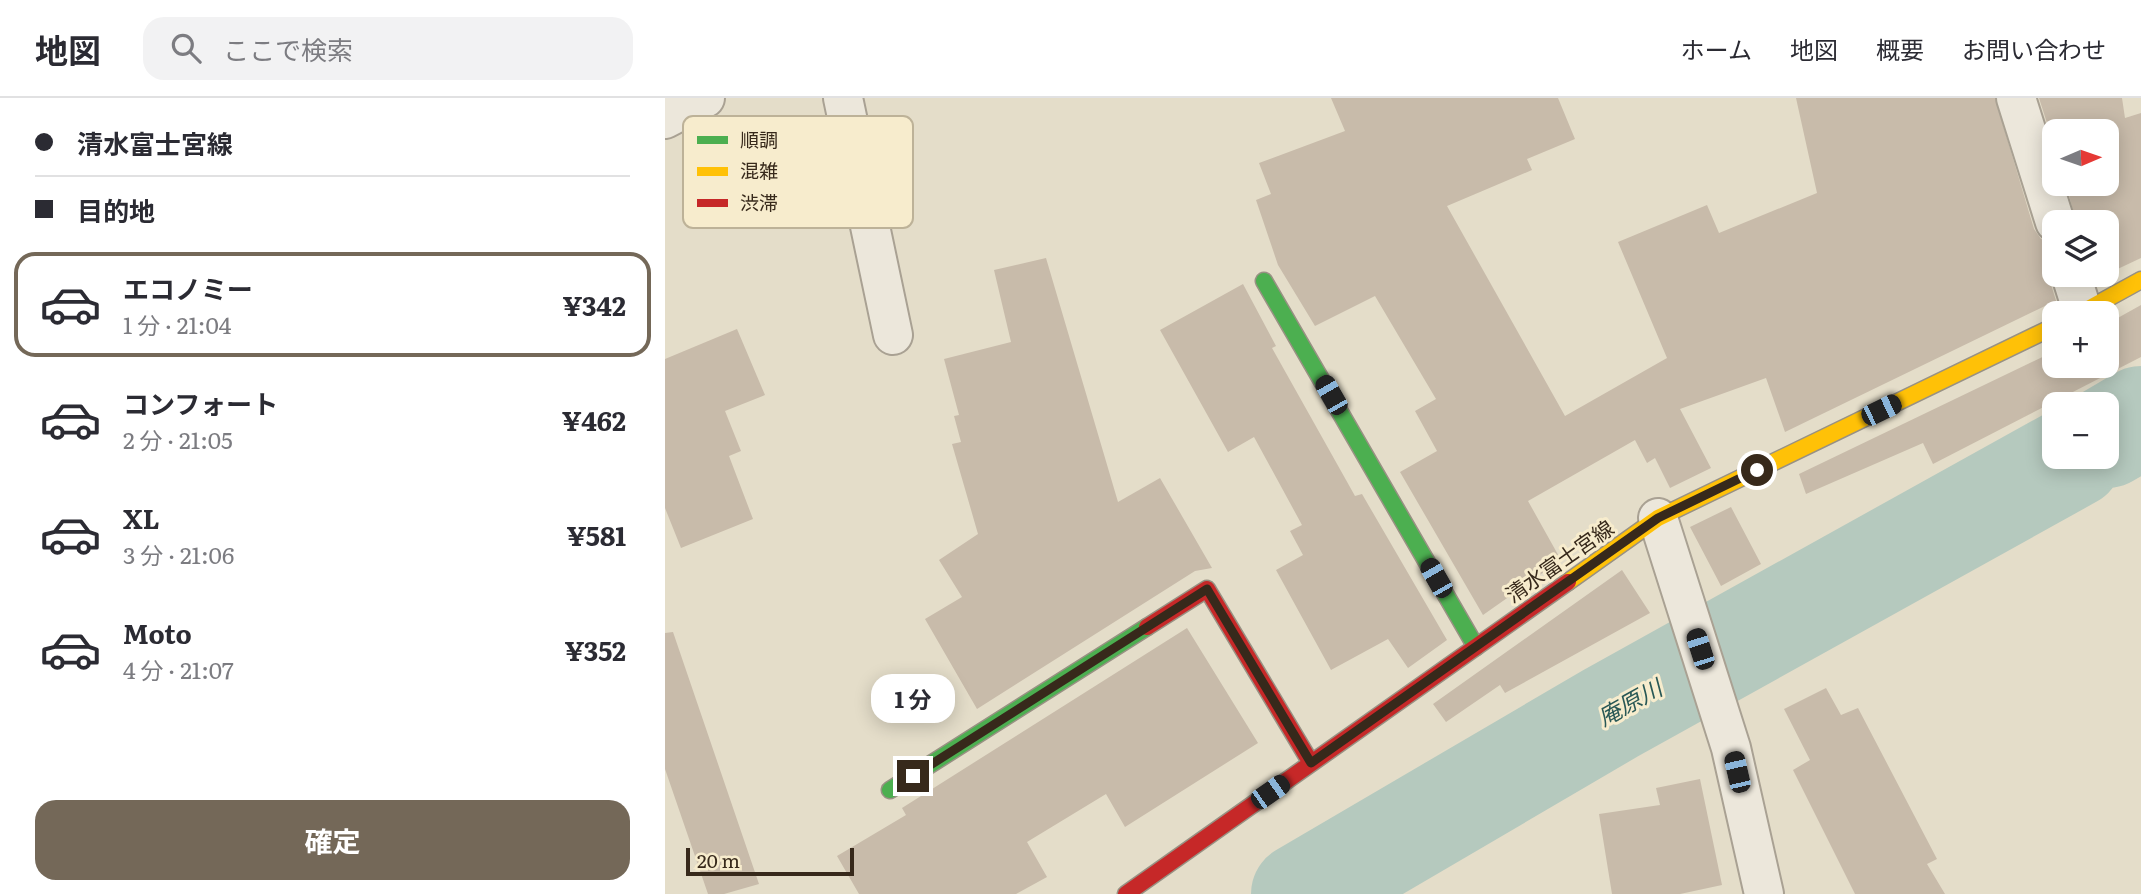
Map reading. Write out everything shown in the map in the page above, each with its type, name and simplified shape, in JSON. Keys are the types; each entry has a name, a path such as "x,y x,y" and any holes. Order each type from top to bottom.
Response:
{"main road":[{"path":"2103,301 2141,280"},
{"path":"1264,281 1476,647"},
{"name":"清水富士宮線","path":"1126,894 1658,518 2042,332"},
{"path":"890,790 1207,589 1311,763"}],"street":[{"path":"665,119 705,98"},
{"path":"843,98 847,116"},
{"path":"2016,98 2051,210"},
{"path":"870,228 893,335"},
{"path":"1658,518 1731,748 1764,894"}],"building":[{"path":"1331,98 1558,98 1575,139 1527,159 1532,170 1447,206 1565,416 1667,358 1618,242 1707,205 1719,233 1817,193 1796,98 1995,98 2034,229 2042,239 2042,287 2052,287 2056,301 2042,301 2042,307 1785,432 1766,378 1680,409 1711,468 1670,488 1655,458 1647,463 1635,440 1528,501 1561,560 1483,615 1400,472 1437,451 1415,411 1436,399 1375,296 1315,326 1278,265 1256,200 1271,194 1259,163 1345,131"},
{"path":"2039,98 2122,98 2125,118 2141,113 2141,258 2119,268 2119,210 2073,210 2069,196 2119,196 2119,119 2046,119"},
{"path":"1046,258 1118,502 1160,478 1212,568 1195,571 977,709 925,619 962,597 939,560 978,534 952,444 961,442 954,416 959,415 944,359 1011,342 994,270"},
{"path":"1243,284 1276,346 1272,348 1355,496 1362,494 1447,640 1408,668 1388,639 1331,670 1276,570 1303,555 1290,531 1302,525 1254,437 1228,452 1160,330"},
{"path":"2141,305 2141,357 2119,368 2119,317"},
{"path":"737,329 765,395 725,411 741,451 729,456 753,519 681,548 665,508 665,359"},
{"path":"2042,357 2042,378 2100,378 2073,392 2042,392 2042,408 1933,464 1923,443 1806,494 1799,474"},
{"path":"1731,507 1761,564 1721,586 1690,527"},
{"path":"1622,570 1650,613 1505,693 1500,685 1446,722 1433,704"},
{"path":"1187,628 1258,743 1125,827 1106,794 1027,842 1047,877 1016,894 859,894 837,856 906,815 902,808"},
{"path":"673,632 759,884 724,894 708,894 665,769 665,633"},
{"path":"1826,688 1841,715 1858,708 1937,859 1927,864 1945,894 1855,894 1793,770 1810,760 1784,709"},
{"path":"1700,779 1722,885 1680,894 1612,894 1599,814 1660,805 1656,788"}],"waterway":[{"name":"庵原川","path":"2119,430 2141,417"},
{"name":"庵原川","path":"1302,894 1611,713 2050,469"}],"traffic: fast":[{"path":"1264,281 1476,647"},
{"path":"890,790 1147,627"}],"traffic: slow":[{"path":"2103,301 2141,280"},
{"path":"1568,582 1658,518 2042,332"}],"traffic: jam":[{"path":"1126,894 1568,582"},
{"path":"1147,627 1207,589 1311,763"}],"route":[{"path":"913,776 1207,589 1311,763 1658,518 1757,470"}]}
